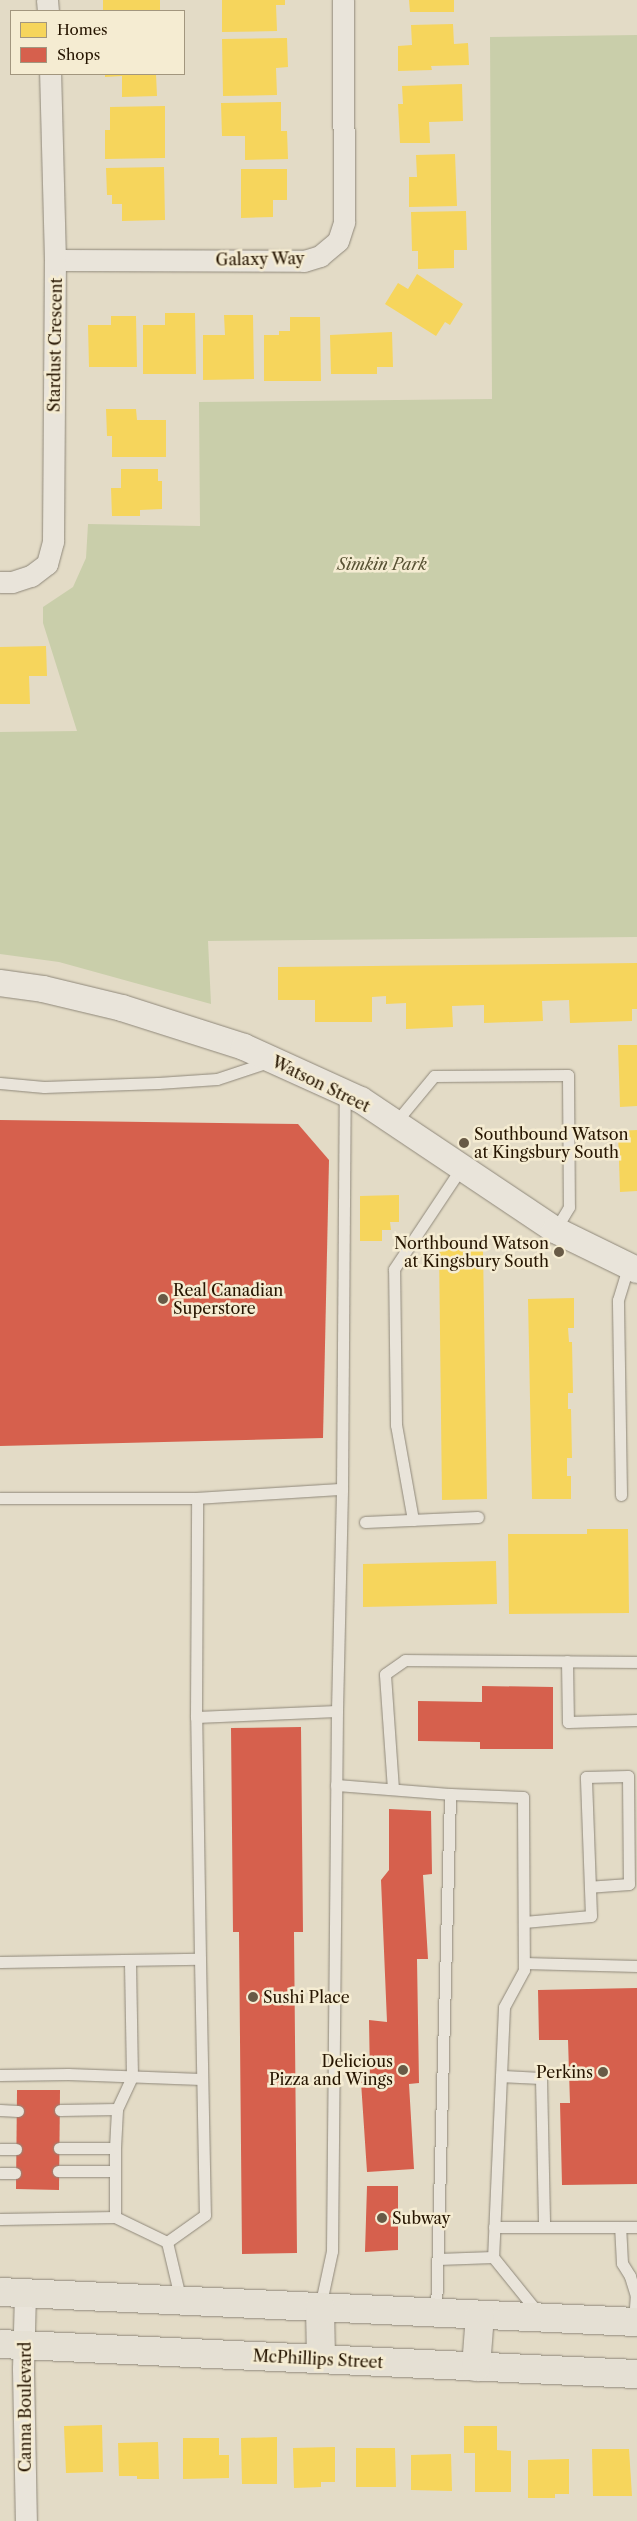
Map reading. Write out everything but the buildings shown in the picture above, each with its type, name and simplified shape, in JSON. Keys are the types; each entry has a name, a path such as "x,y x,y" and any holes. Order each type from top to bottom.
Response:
{"main road":[{"path":"13,2293 636,2322"},
{"path":"320,2307 321,2359"},
{"path":"476,2367 480,2315"},
{"name":"McPhillips Street","path":"12,2344 637,2374"}],"street":[{"name":"Galaxy Way","path":"55,260 304,261 320,256 338,241 344,222 343,0"},
{"name":"Stardust Crescent","path":"0,582 12,582 31,576 46,564 53,541 55,260 50,75"},
{"name":"Watson Street","path":"0,983 43,989 122,1008 244,1047 273,1060 361,1100 555,1230 632,1269"},
{"name":"Canna Boulevard","path":"13,2293 12,2344 26,2521"}],"lane":[{"path":"0,1083 44,1087 217,1079 273,1060"},
{"path":"395,1124 434,1076 568,1075 569,1207 555,1230"},
{"path":"320,2307 332,2251 345,1093"},
{"path":"413,1520 396,1425 394,1270 461,1168"},
{"path":"621,1495 618,1300 632,1269"},
{"path":"0,1498 197,1498 342,1489"},
{"path":"167,2242 205,2215 201,2080 196,1717 197,1498"},
{"path":"365,1522 478,1518"},
{"path":"393,1789 385,1674 405,1660 637,1662"},
{"path":"566,1661 568,1722 637,1720"},
{"path":"196,1717 337,1711"},
{"path":"524,1922 591,1916 586,1777 628,1776 629,1884 590,1886"},
{"path":"336,1785 450,1794 524,1797 524,1970 504,2007 493,2257 542,2318"},
{"path":"436,2313 450,1794"},
{"path":"0,1962 200,1958"},
{"path":"115,2217 117,2109 132,2077 130,1960"},
{"path":"524,1964 637,1966"},
{"path":"0,2075 68,2074 201,2080"},
{"path":"501,2076 541,2078 544,2227"},
{"path":"60,2110 117,2109"},
{"path":"0,2110 18,2111"},
{"path":"59,2148 115,2148"},
{"path":"0,2149 16,2149"},
{"path":"58,2172 115,2171"},
{"path":"0,2173 15,2172"},
{"path":"0,2219 115,2217 167,2242"},
{"path":"494,2227 637,2226"},
{"path":"620,2227 622,2262 630,2276 636,2296 636,2322"},
{"path":"167,2242 181,2301"},
{"path":"438,2259 493,2257"}],"green space":[{"name":"Simkin Park","path":"637,35 637,937 208,941 211,1004 59,962 0,954 0,732 77,731 43,623 43,607 73,587 86,558 88,524 200,526 199,402 492,399 490,37"}],"place":[{"name":"Southbound Watson at Kingsbury South","path":"464,1143"},
{"name":"Northbound Watson at Kingsbury South","path":"559,1252"},
{"name":"Real Canadian Superstore","path":"163,1299"},
{"name":"Sushi Place","path":"253,1997"},
{"name":"Delicious Pizza and Wings","path":"403,2070"},
{"name":"Perkins","path":"603,2072"},
{"name":"Subway","path":"382,2218"}]}
